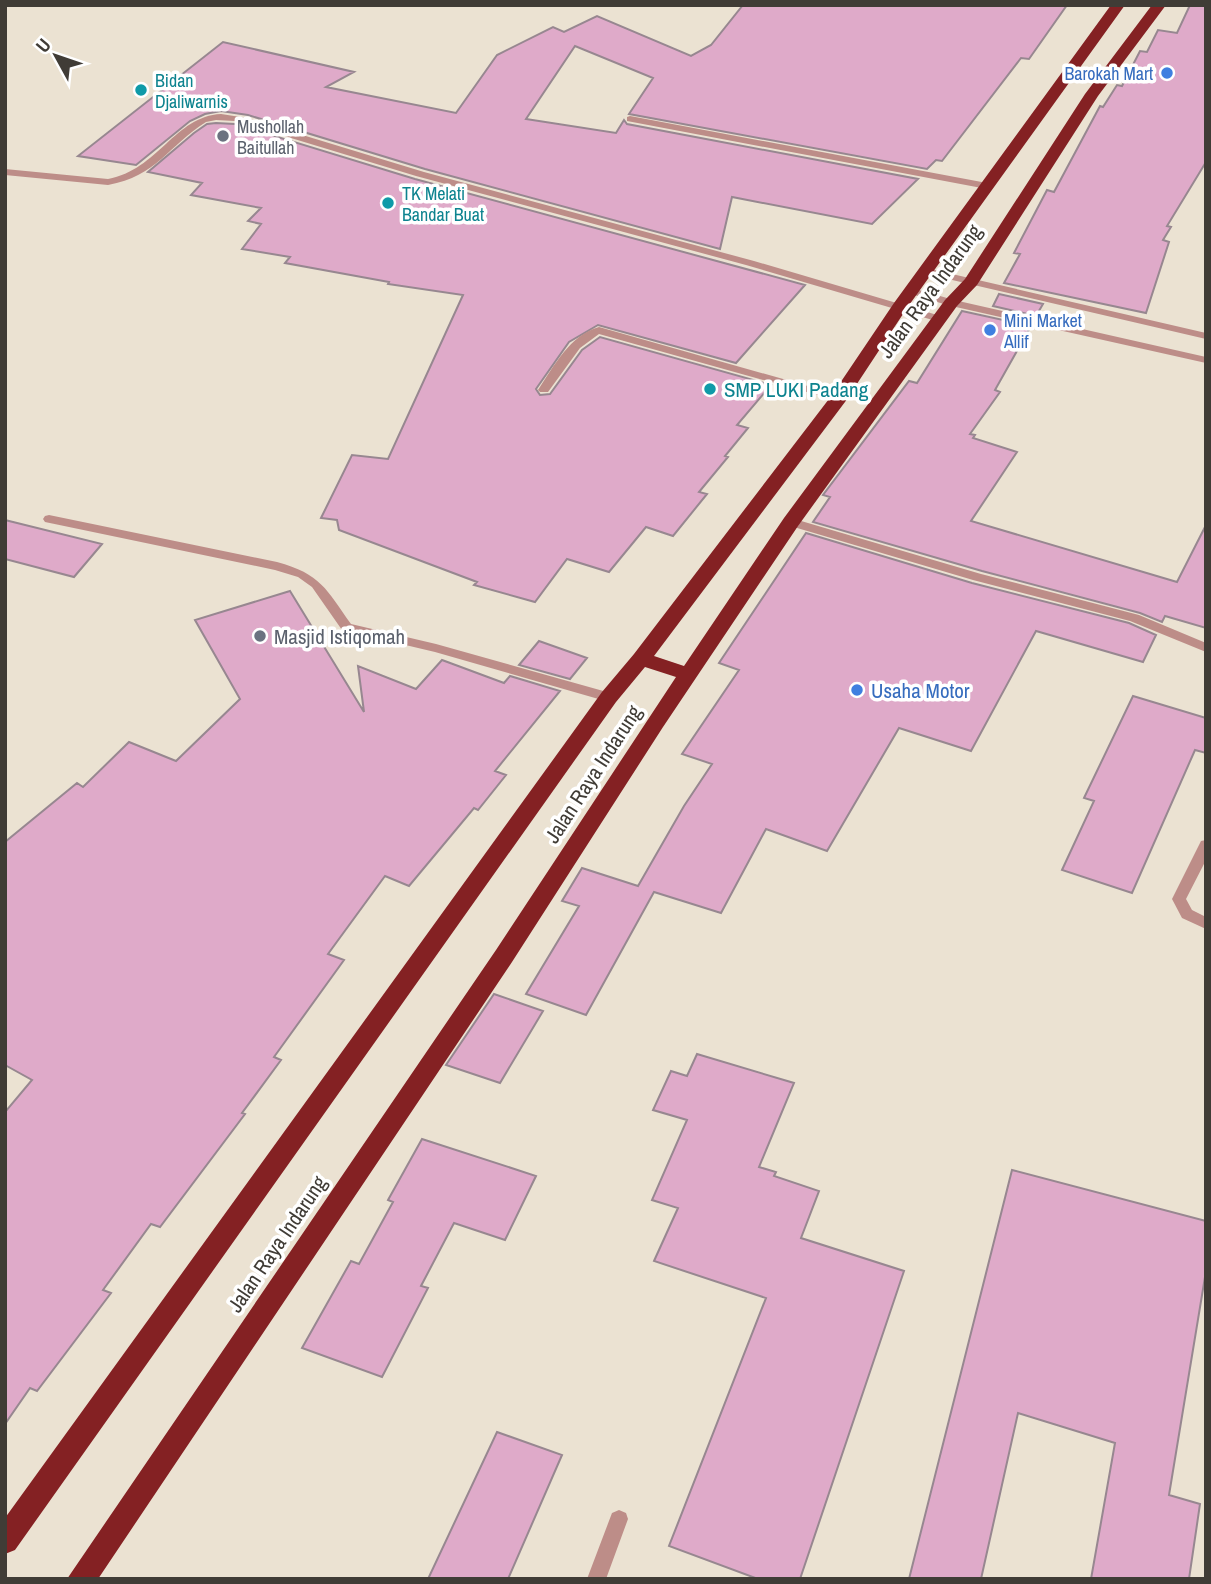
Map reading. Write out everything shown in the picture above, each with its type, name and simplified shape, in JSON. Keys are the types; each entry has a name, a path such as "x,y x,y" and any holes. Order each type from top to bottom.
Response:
{"highway":[{"name":"Jalan Raya Indarung","path":"5,1541 241,1216 368,1033 609,698 839,398 987,186 1143,7"},
{"name":"Jalan Raya Indarung","path":"81,1579 504,956 656,722 791,522 946,311 971,282 1092,94 1143,7"},
{"path":"641,659 690,675"}],"street":[{"path":"5,172 108,182 122,180 143,172 177,140 205,120 236,119 279,129 420,174 750,263 906,299 946,311 1206,360"},
{"path":"630,119 987,186"},
{"path":"926,271 1206,336"},
{"path":"906,299 946,311"},
{"path":"544,390 587,334 599,330 839,398"},
{"path":"49,519 277,566 302,574 316,584 347,627 436,648 609,698"},
{"path":"791,522 977,577 1134,618 1206,648"},
{"path":"1206,845 1179,899 1187,914 1206,924"},
{"path":"596,1579 620,1519"}],"building":[{"path":"743,5 1067,5 1029,59 1021,58 942,161 936,160 927,169 629,114 653,78 575,46 526,119 616,133 624,120 627,124 918,179 872,224 732,197 720,249 425,169 248,115 221,111 190,121 136,165 78,156 223,42 354,72 326,87 456,113 497,55 553,27 564,32 597,16 691,56 711,45"},
{"path":"1190,5 1206,5 1206,162 1167,226 1171,227 1163,240 1169,242 1146,313 1004,283 1020,254 1014,253 1047,190 1054,192 1100,106 1103,107 1117,85 1122,86 1140,51 1147,52 1158,30 1177,33"},
{"path":"207,124 235,124 415,179 805,285 736,363 598,325 569,342 536,389 540,395 550,394 582,350 600,337 771,385 737,425 748,428 699,492 707,494 673,536 646,527 609,572 567,559 535,602 474,585 477,582 339,530 337,520 321,518 352,455 388,459 463,295 388,284 389,282 285,263 290,257 242,249 261,224 248,221 261,208 191,195 202,183 148,172 194,133"},
{"path":"999,294 1043,304 1036,316 993,306"},
{"path":"962,311 1031,326 995,390 1000,392 970,434 975,435 973,438 1017,452 971,521 1177,582 1206,525 1206,628 1165,616 1162,622 1140,613 813,522 830,497 823,495 909,381 917,383"},
{"path":"5,520 102,544 74,577 5,559"},
{"path":"806,533 972,583 1129,623 1156,635 1143,662 1036,631 971,751 899,728 827,851 766,829 721,913 654,892 586,1015 526,994 579,906 562,901 582,868 638,886 684,806 712,764 682,754 739,670 719,663"},
{"path":"290,591 364,712 358,666 416,689 442,660 504,683 510,676 560,691 495,771 506,775 478,810 474,808 409,886 385,876 328,954 344,960 274,1057 281,1060 242,1113 245,1114 160,1227 151,1224 103,1290 111,1293 37,1391 30,1388 5,1424 5,1112 32,1080 5,1065 5,842 77,783 83,787 129,742 176,761 240,699 195,620"},
{"path":"539,641 587,658 570,679 519,665"},
{"path":"1133,696 1206,718 1206,753 1195,750 1132,893 1062,870 1094,801 1084,798"},
{"path":"494,994 543,1011 500,1083 446,1065"},
{"path":"697,1054 794,1083 759,1167 776,1172 774,1176 819,1191 801,1238 904,1271 800,1579 758,1579 669,1546 766,1298 654,1261 678,1208 652,1200 687,1120 653,1110 671,1071 687,1076"},
{"path":"422,1139 536,1176 505,1240 454,1223 421,1286 428,1288 382,1377 302,1348 351,1261 359,1264 393,1202 388,1200"},
{"path":"1012,1170 1206,1221 1206,1271 1169,1495 1200,1504 1189,1579 1091,1579 1115,1443 1018,1413 981,1579 909,1579"},
{"path":"497,1432 562,1455 508,1579 428,1579"}],"place":[{"name":"Barokah Mart","path":"1167,73"},
{"name":"Bidan Djaliwarnis","path":"141,90"},
{"name":"Mushollah Baitullah","path":"223,136"},
{"name":"TK Melati Bandar Buat","path":"388,203"},
{"name":"Mini Market Allif","path":"990,330"},
{"name":"SMP LUKI Padang","path":"710,389"},
{"name":"Masjid Istiqomah","path":"260,636"},
{"name":"Usaha Motor","path":"857,690"}]}
